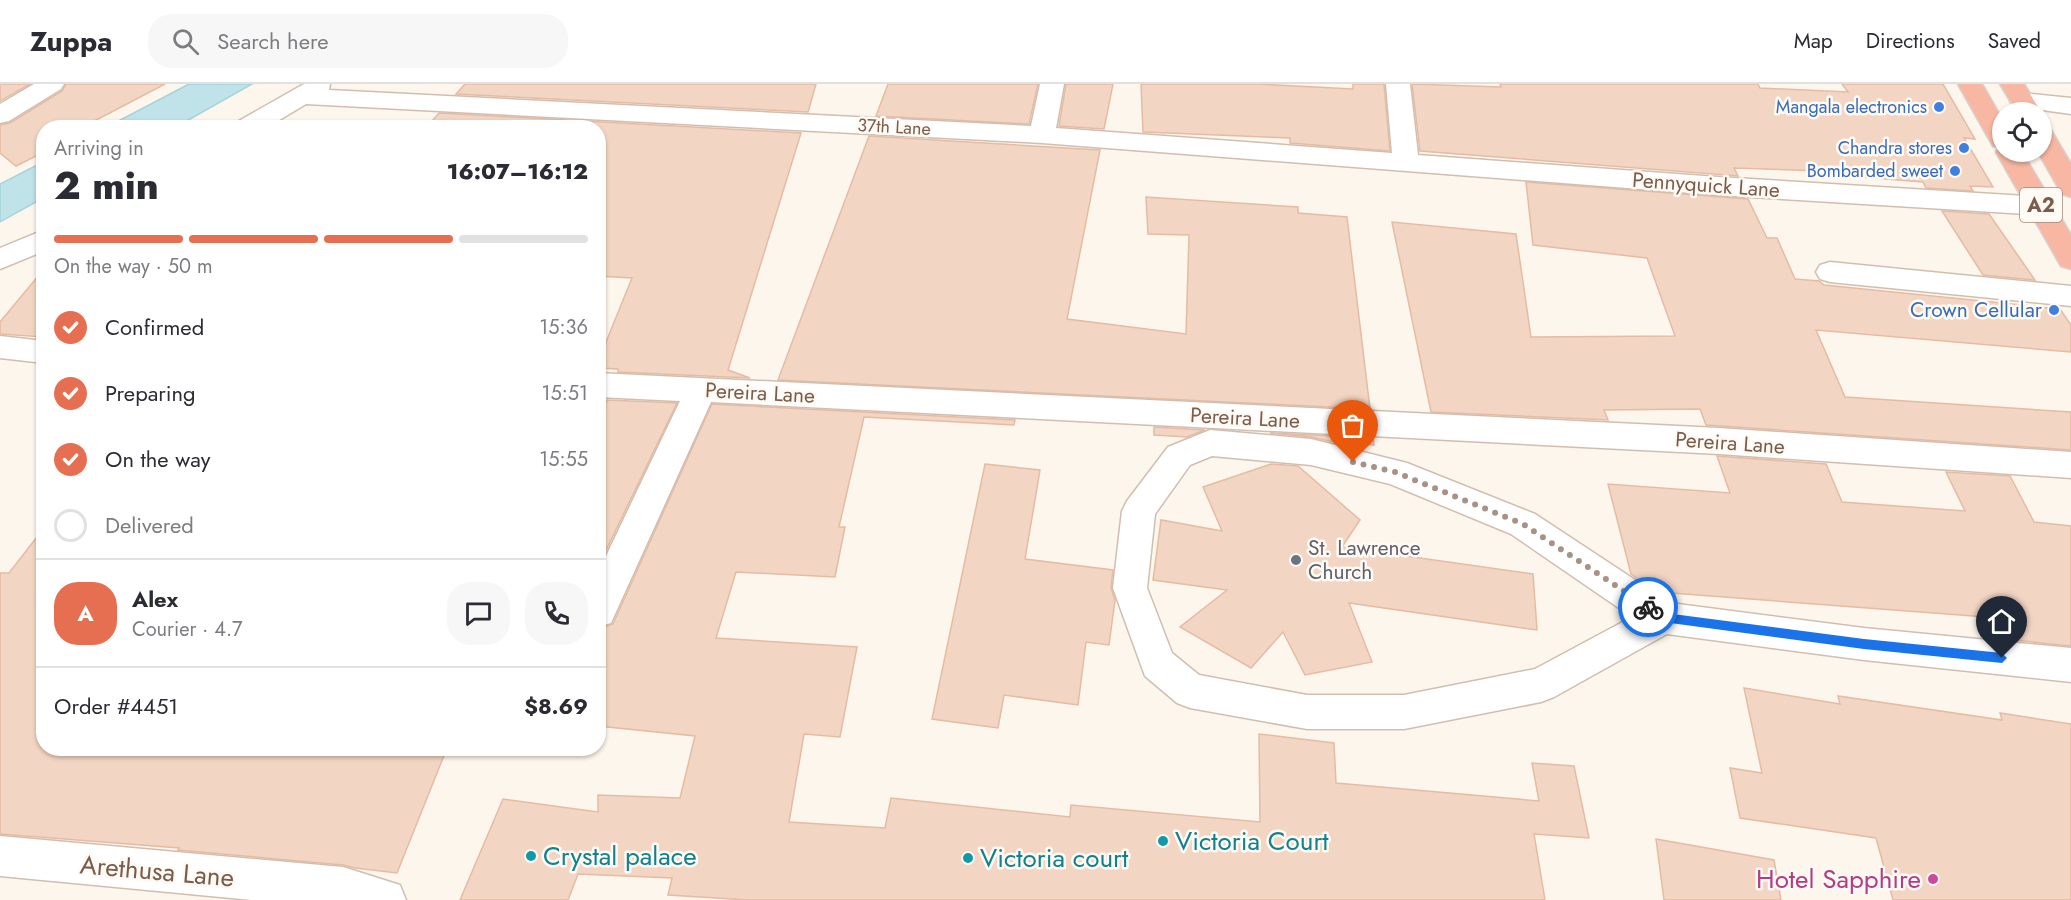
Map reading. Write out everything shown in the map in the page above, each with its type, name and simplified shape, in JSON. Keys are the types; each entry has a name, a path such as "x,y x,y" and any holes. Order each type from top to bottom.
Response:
{"highway":[{"path":"1970,84 1992,122"},
{"name":"A2","path":"2052,153 2071,188"},
{"name":"A2","path":"2015,162 2071,259"}],"street":[{"path":"0,115 52,84"},
{"path":"260,120 324,84"},
{"path":"1042,135 1052,84"},
{"path":"1398,84 1406,162"},
{"name":"37th Lane","path":"302,96 1042,135 1406,162"},
{"path":"2021,99 2071,106"},
{"name":"Pennyquick Lane","path":"1406,162 1718,186 2041,206"},
{"path":"0,259 36,243"},
{"path":"1830,272 2071,296"},
{"path":"0,347 36,351"},
{"name":"Pereira Lane","path":"606,385 1719,441 2071,465"},
{"path":"606,595 701,390"},
{"path":"1663,618 1541,685 1404,712 1307,712 1190,691 1158,664 1130,588 1139,512 1179,456 1210,443 1311,452 1395,472 1523,524 1663,618 1864,644 2071,665"},
{"name":"Arethusa Lane","path":"0,856 343,888 385,900"}],"water":[{"path":"189,84 252,84 188,120 120,120"},
{"path":"36,166 36,202 0,222 0,184"}],"building":[{"path":"0,84 30,84 0,101"},
{"path":"66,84 165,84 96,120 36,120 36,156 16,166 0,153 0,125 10,123 62,91"},
{"path":"465,84 816,84 808,112 456,94"},
{"path":"888,84 1038,84 1029,124 876,116"},
{"path":"1066,84 1113,84 1104,129 1059,126"},
{"path":"1141,84 1258,84 1353,89 1353,84 1384,84 1390,151 1290,143 1290,138 1143,132"},
{"path":"1412,84 1501,87 1500,84 1758,84 1760,88 1848,92 1842,84 1943,84 1975,139 1964,138 1993,187 1970,186 1973,191 1926,188 1923,182 1824,174 1822,171 1734,168 1738,176 1420,151"},
{"path":"439,113 566,120 433,120"},
{"path":"606,122 801,133 728,370 750,378 618,372 618,369 606,368 606,342 632,278 606,276"},
{"path":"869,136 1100,150 1067,319 1186,334 1189,235 1148,234 1146,197 1298,207 1298,213 1347,217 1370,409 778,380"},
{"path":"1526,182 1748,199 1767,238 1777,238 1795,279 1819,281 1824,285 2060,309 2071,325 2071,352 1816,330 1845,397 2071,412 2071,450 1706,425 1700,409 1604,410 1608,420 1431,412 1392,222 1516,234 1531,337 1675,336 1647,258 1533,245"},
{"path":"1942,211 1989,214 2035,280 1983,275"},
{"path":"36,279 36,336 0,334 0,322"},
{"path":"607,400 677,403 606,550"},
{"path":"712,404 1015,420 1014,425 864,417 839,527 845,527 835,577 736,572 716,638 857,647 840,737 804,734 789,822 885,828 891,798 1070,817 1071,805 1260,822 1259,734 1334,743 1336,783 1539,801 1532,763 1574,766 1589,838 1534,834 1545,900 748,900 668,895 672,878 578,874 568,900 460,900 503,799 598,812 598,795 680,798 695,736 606,727 606,626 613,624"},
{"path":"1154,427 1205,430 1187,437 1154,435"},
{"path":"1270,433 1373,438 1374,445 1334,442"},
{"path":"1717,456 1826,464 1842,502 1965,511 1946,472 2010,476 2034,522 2071,526 2071,646 1995,638 1986,617 1658,592 1631,574 1608,484 1730,493"},
{"path":"985,464 1040,470 1025,559 1113,570 1111,588 1115,600 1109,645 1086,642 1078,705 1004,695 998,728 932,719"},
{"name":"St. Lawrence Church","path":"1271,464 1298,466 1360,520 1342,547 1533,574 1537,630 1349,603 1372,662 1305,675 1283,632 1251,668 1180,627 1227,590 1153,580 1161,520 1222,531 1203,487"},
{"path":"36,538 36,756 444,756 397,873 343,865 178,850 179,848 0,834 0,573 9,573"},
{"path":"1744,688 1840,704 1838,696 2002,720 2000,713 2071,724 2071,900 1893,900 1876,838 1740,818 1730,768 1762,773"},
{"path":"1656,839 1774,860 1781,900 1664,900"}],"way so far":[{"path":"1353,462 1395,472 1523,524 1648,607"}],"place":[{"name":"Mangala electronics","path":"1939,107"},
{"name":"Chandra stores","path":"1964,148"},
{"name":"Bombarded sweet","path":"1955,171"},
{"name":"Crown Cellular","path":"2054,310"},
{"name":"St. Lawrence Church","path":"1296,560"},
{"name":"Victoria Court","path":"1163,841"},
{"name":"Crystal palace","path":"531,856"},
{"name":"Victoria court","path":"968,858"},
{"name":"Hotel Sapphire","path":"1933,879"}],"route":[{"path":"1648,607 1663,618 1864,644 2002,658"}]}
